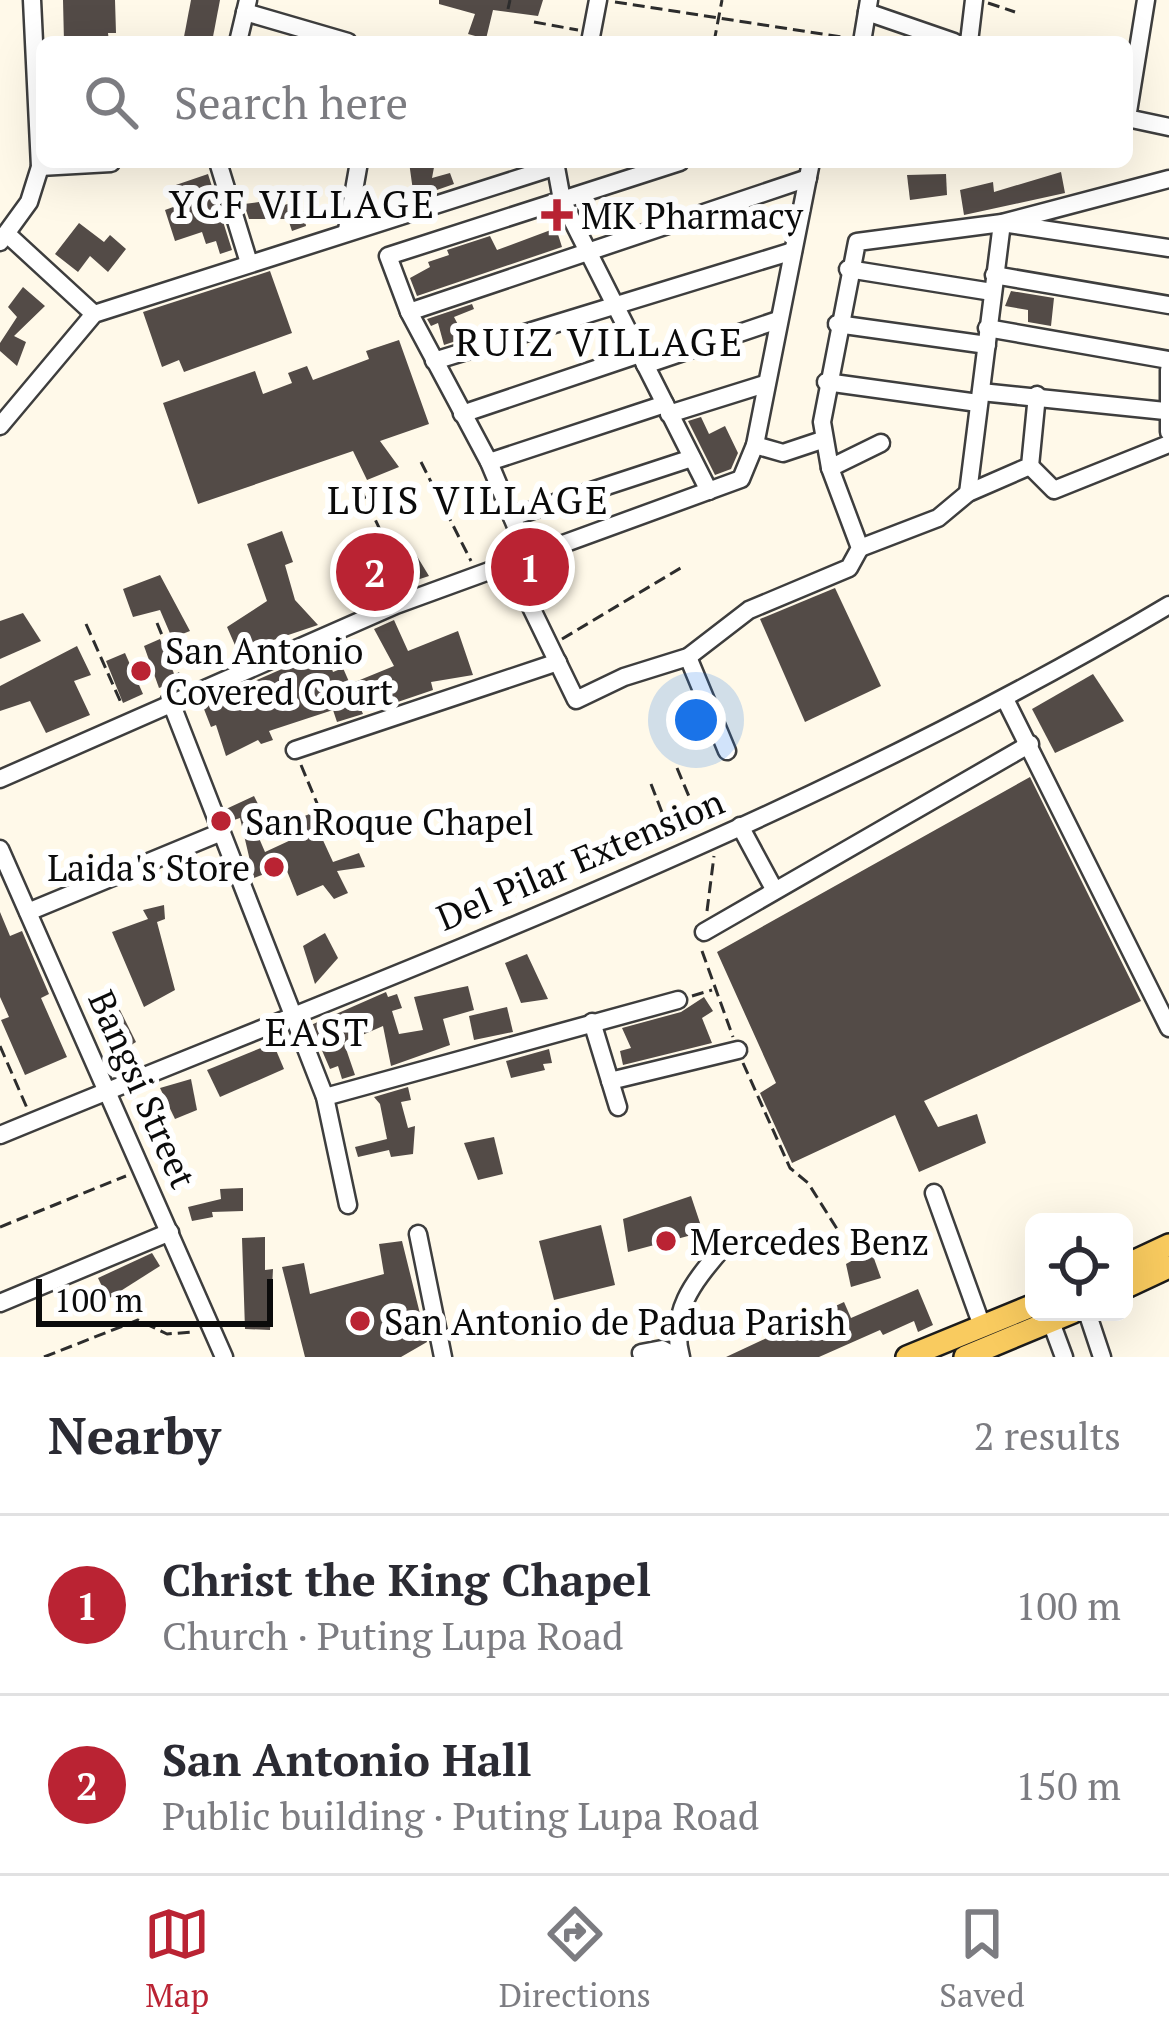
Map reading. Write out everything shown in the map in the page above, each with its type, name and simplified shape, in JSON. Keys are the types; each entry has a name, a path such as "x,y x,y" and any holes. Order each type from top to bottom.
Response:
{"main road":[{"path":"1133,1262 1169,1245"},
{"path":"1133,1284 1169,1267"},
{"path":"907,1357 1025,1309"},
{"path":"965,1357 1051,1322"}],"street":[{"path":"32,0 36,46"},
{"path":"591,36 599,0"},
{"path":"970,36 976,0"},
{"path":"1133,81 1146,0"},
{"path":"239,36 246,6 331,36"},
{"path":"863,36 868,6 940,36"},
{"path":"1133,119 1169,128"},
{"path":"40,168 29,202 3,238 94,314"},
{"path":"220,168 250,263"},
{"path":"347,230 358,168"},
{"path":"0,426 94,314 545,168"},
{"path":"556,168 562,200 710,491"},
{"path":"527,553 489,462 409,312 388,256 661,168"},
{"path":"409,312 810,170"},
{"path":"0,779 375,614 508,560 747,474 810,170"},
{"path":"860,548 822,440 826,382 857,242 1002,223 1169,179"},
{"path":"1002,223 1169,248"},
{"path":"968,494 1002,223"},
{"path":"434,361 617,309 793,251"},
{"path":"848,269 1169,305"},
{"path":"463,414 778,320"},
{"path":"837,324 1169,360"},
{"path":"1169,370 1165,411 1169,432"},
{"path":"826,382 980,397 1037,395 1165,411"},
{"path":"489,462 765,384"},
{"path":"1030,466 1037,395"},
{"path":"755,445 783,453 822,440"},
{"path":"830,468 881,443"},
{"path":"1030,466 1054,490 1169,444"},
{"path":"512,517 692,458"},
{"path":"508,560 576,700 624,677 688,658 749,610 849,568 860,548 938,518 968,494 1030,466"},
{"name":"Del Pilar Extension","path":"0,1135 295,1018 740,826 1006,701 1169,605"},
{"path":"295,750 554,654"},
{"path":"688,658 727,751"},
{"path":"178,697 219,833 325,1097 348,1205"},
{"path":"1006,701 1169,1028"},
{"path":"704,932 1030,744"},
{"path":"740,826 774,889"},
{"path":"28,912 219,833"},
{"name":"Bangsi Street","path":"0,848 224,1357"},
{"path":"325,1097 678,1000"},
{"path":"592,1022 618,1107"},
{"path":"610,1081 738,1050"},
{"path":"934,1193 982,1326"},
{"path":"0,1303 170,1232"},
{"path":"418,1234 442,1357"},
{"path":"679,1357 685,1297 720,1250"},
{"path":"1090,1321 1102,1357"},
{"path":"1051,1322 1064,1357"},
{"path":"641,1354 662,1349 679,1357"}],"path":[{"path":"508,9 510,0"},
{"path":"599,0 834,36"},
{"path":"715,36 722,0"},
{"path":"976,0 1015,12"},
{"path":"533,22 587,36"},
{"path":"421,462 477,573"},
{"path":"360,488 412,599"},
{"path":"347,546 375,614"},
{"path":"554,654 684,566"},
{"path":"157,623 178,697"},
{"path":"86,624 128,719"},
{"path":"295,750 319,808"},
{"path":"677,768 714,856 704,932"},
{"path":"650,784 678,853"},
{"path":"678,1000 714,990"},
{"path":"0,1047 32,1121"},
{"path":"790,1168 808,1184 839,1232"},
{"path":"0,1227 142,1170"},
{"path":"44,1357 139,1320 166,1334 211,1325"}],"building":[{"path":"63,0 115,0 116,33 64,36"},
{"path":"191,0 220,0 213,36 184,36"},
{"path":"439,0 543,0 538,16 493,10 487,36 468,34 475,14 439,4"},
{"path":"410,168 434,168 432,178 450,173 454,184 414,198"},
{"path":"1061,172 1065,193 964,215 960,190 993,182 994,192"},
{"path":"208,174 232,250 220,254 216,241 206,244 202,232 175,241 165,210 176,206 170,187"},
{"path":"946,174 947,195 910,200 907,175"},
{"path":"301,200 306,226 292,231 288,219 249,219 244,204 259,202 264,211"},
{"path":"79,223 104,242 110,235 126,249 108,272 90,256 78,272 55,254"},
{"path":"556,228 562,247 417,296 410,278 430,267 428,262 449,255 447,250 490,236 497,250"},
{"path":"270,271 292,333 184,372 179,360 162,367 143,312"},
{"path":"23,287 45,306 14,336 26,342 17,366 0,351 0,343 17,317 8,307"},
{"path":"1011,291 1054,298 1051,326 1028,322 1028,310 1005,306"},
{"path":"472,304 474,309 454,317 465,338 444,345 438,323 431,326 427,319"},
{"path":"399,340 429,424 380,441 399,467 367,480 353,451 198,504 163,403 255,371 263,394 292,383 288,373 307,366 313,380 369,359 366,351"},
{"path":"701,417 709,434 725,426 738,453 731,469 715,475 688,421"},
{"path":"282,531 293,562 285,565 295,600 318,625 238,652 227,627 267,601 247,544"},
{"path":"379,550 387,568 415,553 429,576 371,595 356,559"},
{"path":"160,575 190,631 172,638 160,610 133,617 123,589"},
{"path":"835,588 881,686 805,722 760,619"},
{"path":"23,613 41,641 0,659 0,621"},
{"path":"394,620 408,651 458,631 473,675 431,682 433,690 383,707 357,700 363,714 337,722 333,710 269,731 273,740 261,744 258,740 226,756 216,725 211,727 202,704 325,650 333,672 343,668 350,684 394,666 374,629"},
{"path":"160,639 177,681 159,688 144,646"},
{"path":"77,646 91,675 74,681 90,715 46,733 30,701 0,711 0,686"},
{"path":"125,653 143,694 123,703 106,661"},
{"path":"1093,674 1124,721 1055,753 1032,709"},
{"path":"1030,777 1141,1001 924,1101 938,1127 977,1114 986,1143 919,1172 895,1115 792,1163 760,1093 776,1083 717,952"},
{"path":"254,796 262,812 249,815 265,852 293,839 287,823 317,811 322,823 316,825 333,862 359,853 365,867 337,871 348,893 334,899 323,885 297,896 285,866 254,878 240,818 231,821 226,809"},
{"path":"164,905 165,919 157,922 175,990 144,1007 112,932 148,919 143,910"},
{"path":"0,912 10,936 22,931 49,994 41,998 67,1057 25,1075 1,1020 9,1017 0,997"},
{"path":"325,933 338,958 315,984 303,946"},
{"path":"527,954 548,999 521,1003 505,963"},
{"path":"468,986 474,1010 443,1019 450,1045 391,1066 383,1026 344,1043 355,1075 342,1079 338,1066 330,1069 311,1025 386,992 388,997 397,994 402,1008 392,1011 399,1034 423,1030 414,997"},
{"path":"111,992 136,1042 118,1053 87,996"},
{"path":"704,997 713,1011 702,1018 712,1043 623,1065 620,1051 631,1048 622,1028 681,1012"},
{"path":"507,1007 513,1032 474,1040 469,1016"},
{"path":"273,1043 284,1069 220,1097 207,1070"},
{"path":"549,1049 552,1063 543,1064 545,1070 511,1078 506,1061"},
{"path":"191,1079 197,1110 175,1119 160,1088"},
{"path":"408,1087 411,1100 401,1102 408,1128 415,1126 413,1154 391,1157 389,1150 358,1157 355,1147 387,1139 380,1104 374,1097"},
{"path":"494,1137 503,1174 478,1180 464,1143"},
{"path":"243,1188 243,1211 212,1212 213,1217 192,1221 188,1207 221,1199 220,1189"},
{"path":"691,1196 703,1232 628,1252 623,1219"},
{"path":"601,1225 615,1285 554,1300 539,1241"},
{"path":"265,1237 265,1270 273,1269 270,1330 245,1329 242,1238"},
{"name":"San Antonio de Padua Parish","path":"402,1241 427,1342 401,1357 305,1357 282,1267 304,1263 310,1294 384,1274 379,1244"},
{"path":"871,1250 881,1278 851,1287 846,1264"},
{"path":"152,1253 160,1266 108,1299 98,1278"},
{"path":"918,1289 933,1325 918,1332 914,1321 883,1335 880,1330 819,1357 726,1357 844,1302 851,1318"}],"place":[{"name":"MK Pharmacy","path":"557,215"},
{"name":"Christ the King Chapel","path":"530,567"},
{"name":"San Antonio Hall","path":"375,572"},
{"name":"San Antonio Covered Court","path":"141,671"},
{"name":"San Roque Chapel","path":"221,821"},
{"name":"Laida's Store","path":"274,867"},
{"name":"Mercedes Benz","path":"666,1241"},
{"name":"San Antonio de Padua Parish","path":"360,1321"}],"district":[{"name":"YCF VILLAGE","path":"303,203"},
{"name":"RUIZ VILLAGE","path":"600,341"},
{"name":"LUIS VILLAGE","path":"469,499"},
{"name":"EAST","path":"318,1031"}]}
